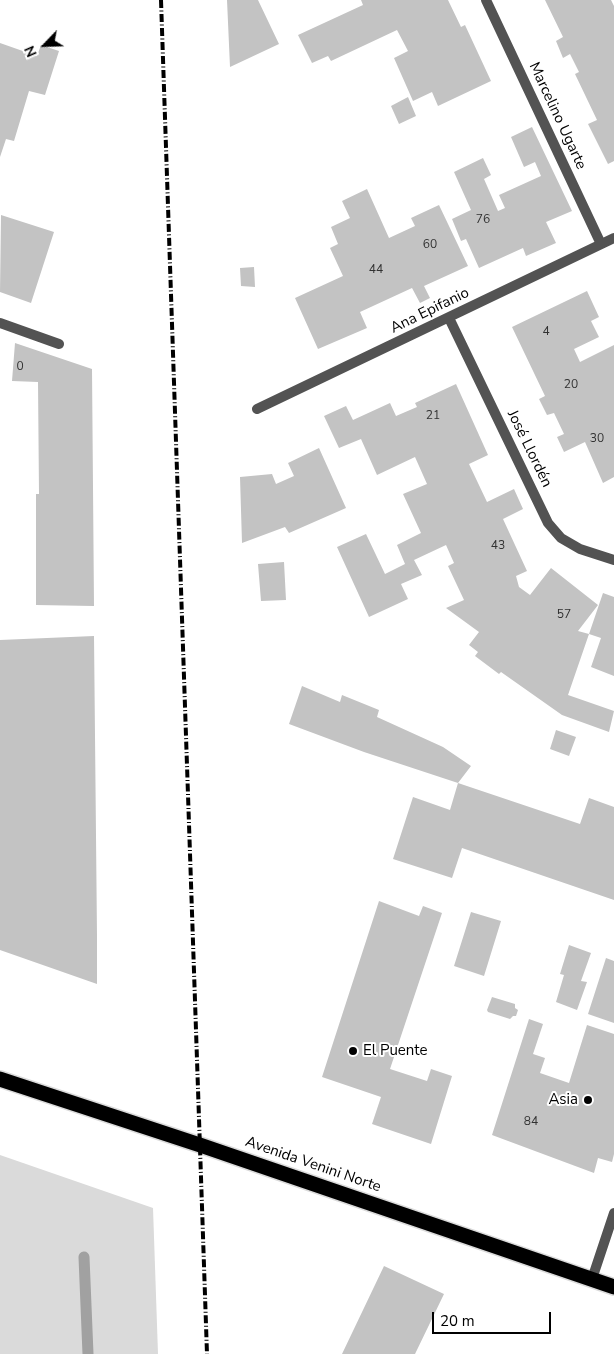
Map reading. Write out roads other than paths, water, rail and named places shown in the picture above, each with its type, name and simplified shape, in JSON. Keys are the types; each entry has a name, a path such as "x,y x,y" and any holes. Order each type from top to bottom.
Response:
{"highway":[{"name":"Avenida Venini Norte","path":"0,1078 614,1287"}],"street":[{"name":"Marcelino Ugarte","path":"486,0 601,244"},
{"name":"Ana Epifanio","path":"258,410 614,238"},
{"name":"José Llordén","path":"449,318 548,523 561,538 580,548 614,560"},
{"path":"0,323 59,344"},
{"path":"592,1279 614,1213"}],"waterway":[{"path":"84,1257 88,1354"}],"railway":[{"path":"161,0 207,1354"}],"place":[{"name":"El Puente","path":"353,1051"},
{"name":"Asia","path":"588,1100"}]}
